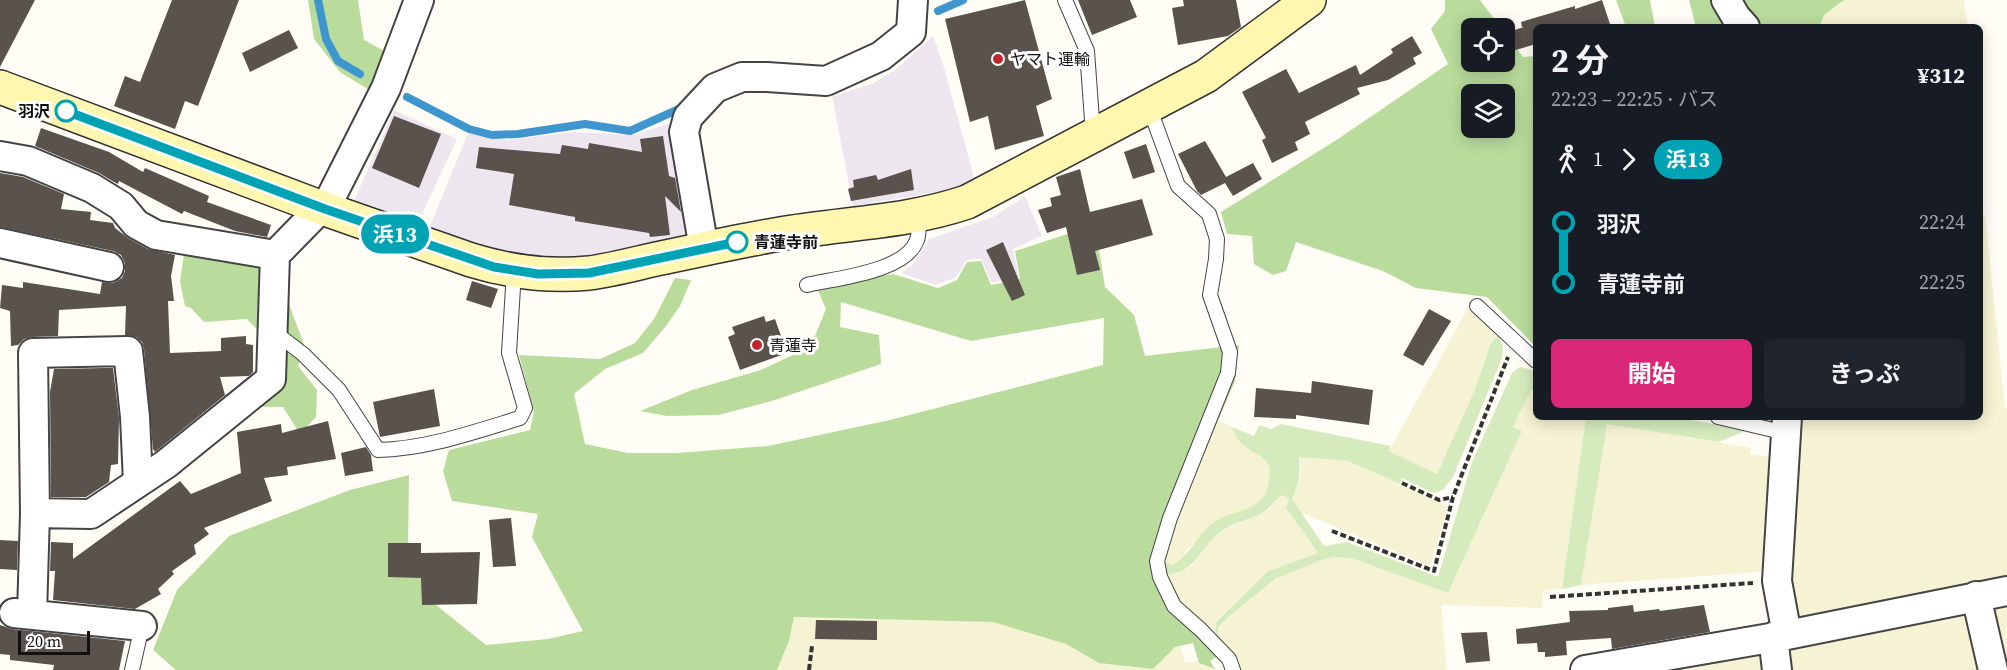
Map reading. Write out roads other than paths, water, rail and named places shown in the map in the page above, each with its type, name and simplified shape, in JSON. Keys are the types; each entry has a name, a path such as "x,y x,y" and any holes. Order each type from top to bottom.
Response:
{"street":[{"path":"35,513 91,514 166,464 271,379 275,255 323,208 386,88 419,0"},
{"path":"0,87 323,208 471,260 514,271 538,274 589,273 808,229 918,216 966,202 1206,76 1308,0"},
{"path":"1726,0 1742,24"},
{"path":"704,249 684,132 688,117 715,88 742,77 826,81 855,69 881,56 911,32 920,3"},
{"path":"0,156 28,161 92,188 121,206 136,224 156,235 275,255"},
{"path":"0,243 109,267"},
{"path":"138,482 135,417 128,351 33,353 35,513 23,614 142,626"},
{"path":"1777,670 1780,636 1777,581 1786,425"},
{"path":"1585,670 1780,636 2007,591"},
{"path":"1976,596 1993,670"}],"lane":[{"path":"1065,0 1087,51 1093,136"},
{"path":"1149,107 1178,186 1209,214 1216,239 1216,259 1210,296 1230,352 1228,373 1170,518 1157,561 1160,578 1174,606 1202,630 1229,659 1233,670"},
{"path":"807,285 888,267 909,252 917,242 918,216"},
{"path":"273,331 303,354 339,390 378,450 402,449 455,437 520,418 525,408 509,353 514,271"},
{"path":"1478,306 1533,358"},
{"path":"1744,420 1786,425"},
{"path":"132,670 142,626"}],"waterway":[{"path":"318,0 326,39 338,61 360,74"},
{"path":"938,11 963,0"},
{"path":"407,97 469,129 492,135 518,134 585,124 630,131 679,109 683,105"}],"place":[{"name":"ヤマト運輸","path":"998,59"},
{"name":"羽沢","path":"66,111"},
{"name":"青蓮寺前","path":"737,242"},
{"name":"青蓮寺","path":"757,345"}]}
